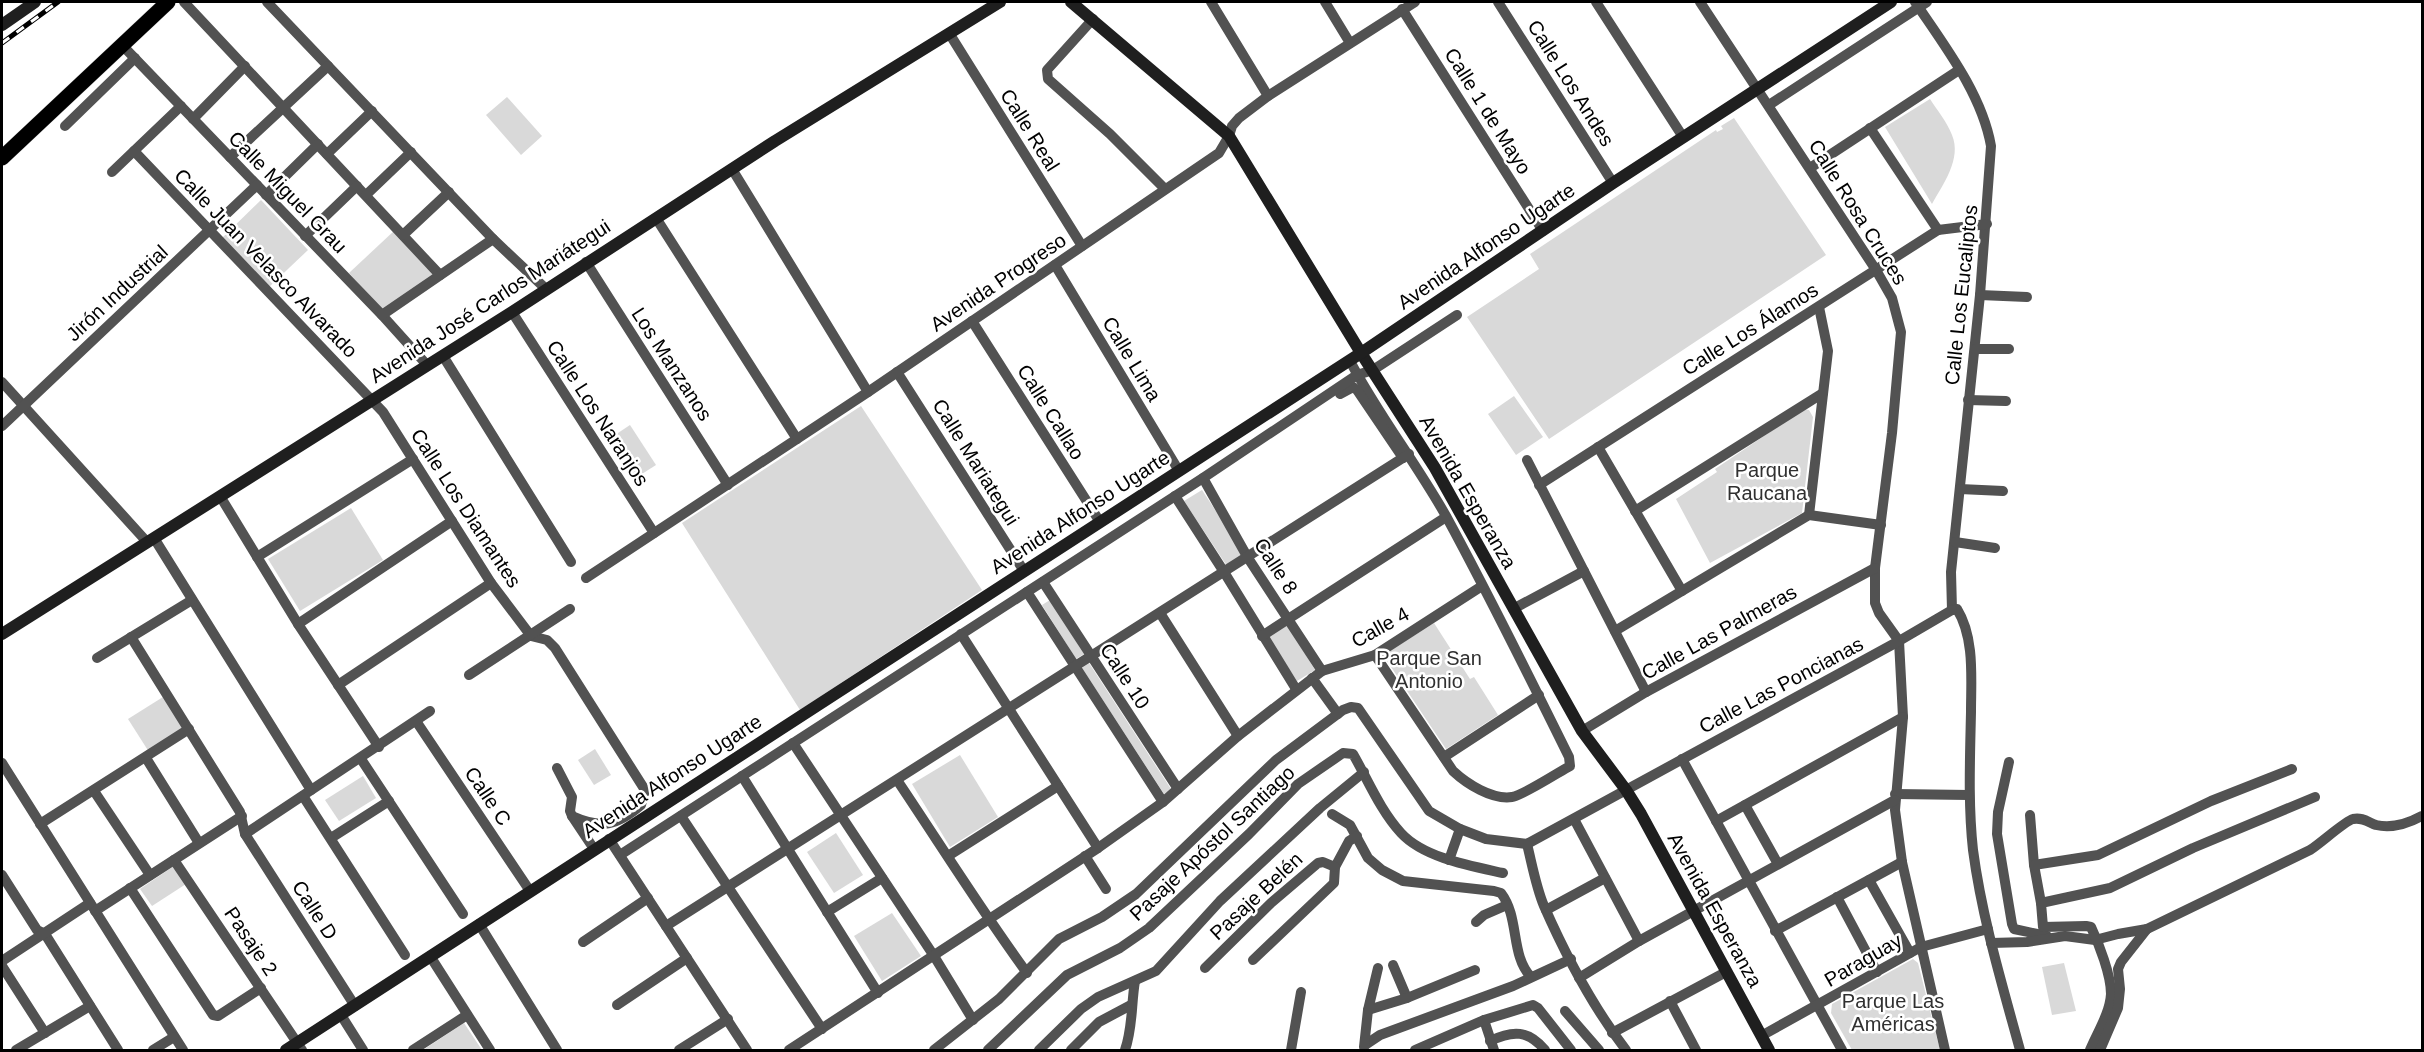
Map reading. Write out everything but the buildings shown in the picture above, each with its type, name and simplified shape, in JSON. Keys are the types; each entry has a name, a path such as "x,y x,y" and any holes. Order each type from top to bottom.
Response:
{"main road":[{"path":"2,146 155,2"},
{"path":"2,158 168,2"}],"street":[{"path":"2,25 35,2"},
{"path":"184,2 440,275"},
{"path":"267,2 493,239 546,289"},
{"name":"Avenida José Carlos Mariátegui","path":"2,634 443,356 732,169 1000,2"},
{"name":"Avenida Esperanza","path":"1071,2 1229,136 1361,353 1436,468 1582,731 1626,790 1769,1050"},
{"path":"1211,2 1268,96"},
{"path":"1325,2 1350,43"},
{"name":"Avenida Progreso","path":"586,578 868,392 1219,153 1232,126 1239,118 1268,96 1415,2"},
{"name":"Calle Los Andes","path":"1498,2 1613,183"},
{"path":"1596,2 1683,137"},
{"name":"Calle Rosa Cruces","path":"1700,2 1810,168 1892,298 1900,332 1892,433 1875,568 1876,608 1899,641"},
{"name":"Avenida Alfonso Ugarte","path":"286,1050 300,1047 341,1015 430,956 1350,361 1613,183 1891,2"},
{"path":"1769,105 1920,3"},
{"name":"Calle Los Eucaliptos","path":"1920,3 1980,109 1991,147 1987,224 1951,572 1952,610"},
{"name":"Calle 1 de Mayo","path":"1402,9 1543,231"},
{"path":"1093,19 1047,70 1048,79 1110,134 1165,189"},
{"name":"Calle Real","path":"949,33 1082,246"},
{"name":"Calle Miguel Grau","path":"122,45 382,315 427,365"},
{"path":"65,126 135,58"},
{"path":"193,119 245,66"},
{"path":"230,157 328,66"},
{"path":"1810,168 1959,70"},
{"path":"112,172 181,106"},
{"path":"327,154 372,111"},
{"path":"1870,128 1938,230"},
{"path":"266,195 318,144"},
{"name":"Calle Juan Velasco Alvarado","path":"134,151 372,400"},
{"path":"366,195 411,152"},
{"path":"732,169 868,392"},
{"name":"Jirón Industrial","path":"2,426 257,185"},
{"path":"305,236 357,186"},
{"path":"403,235 449,192"},
{"path":"656,218 797,439"},
{"name":"Calle Los Álamos","path":"1539,485 1938,230 1987,224"},
{"path":"382,315 493,239"},
{"name":"Los Manzanos","path":"586,262 728,484"},
{"name":"Calle Lima","path":"1054,265 1179,471"},
{"path":"1980,295 2027,297"},
{"path":"1809,515 1828,351 1819,307"},
{"name":"Calle Los Naranjos","path":"512,312 654,533"},
{"name":"Avenida Alfonso Ugarte","path":"620,855 1203,478 1357,375 1373,370 1457,315"},
{"name":"Calle Callao","path":"972,321 1100,522"},
{"path":"1975,349 2009,349"},
{"path":"443,356 571,562"},
{"path":"1350,361 1406,456 1446,517 1539,695 1569,757 1570,766 1513,797 1486,792 1466,783 1453,771 1375,655"},
{"name":"Calle Mariategui","path":"897,372 1024,572"},
{"path":"2,382 151,540 192,600 307,793 331,838 405,955"},
{"path":"1308,408 1328,401 1353,387 1406,456"},
{"path":"1635,511 1823,393"},
{"name":"Calle Los Diamantes","path":"372,400 383,412 491,583 531,636"},
{"path":"1968,400 2006,401"},
{"path":"1598,447 1682,591"},
{"path":"666,926 1406,456"},
{"path":"257,556 413,459"},
{"path":"1527,460 1646,692"},
{"name":"Calle 8","path":"1203,478 1248,558 1322,671"},
{"path":"1960,489 2003,491"},
{"path":"220,496 298,624 379,747"},
{"path":"1174,496 1296,689"},
{"path":"1615,631 1809,515 1881,525"},
{"path":"1262,636 1446,517"},
{"path":"298,624 452,521"},
{"path":"1954,542 1995,548"},
{"name":"Calle Las Palmeras","path":"1582,731 1646,692 1875,568"},
{"path":"1513,609 1584,571"},
{"name":"Calle 10","path":"1042,582 1178,789"},
{"path":"338,685 491,583"},
{"name":"Calle 4","path":"789,1050 1098,848 1163,802 1238,736 1322,671 1375,655 1482,586"},
{"path":"1027,592 1163,802"},
{"path":"97,658 192,600"},
{"path":"470,675 570,609"},
{"path":"1952,610 1957,609 1960,614 1969,644 1969,795 1973,851 1991,944 2020,1050"},
{"name":"Calle Las Poncianas","path":"1527,844 1952,610"},
{"path":"1160,613 1238,736"},
{"path":"961,634 1098,848"},
{"path":"531,636 547,640 555,648 645,790 641,805 616,822 606,825 588,824 572,816"},
{"path":"131,637 242,816 245,834 430,711"},
{"path":"1899,641 1903,717 1895,797 1902,862 1946,1050"},
{"path":"1312,678 1338,714"},
{"path":"1444,757 1539,695"},
{"path":"934,1050 1027,973 1059,939 1102,917 1136,894 1276,760 1352,706 1358,708 1429,811 1460,829 1486,839 1527,844 1546,910 1579,978 1612,1033 1626,1050"},
{"path":"1716,821 1903,717"},
{"name":"Calle C","path":"416,721 530,891"},
{"path":"40,825 189,729"},
{"path":"794,743 934,956 972,1020"},
{"name":"Pasaje Apóstol Santiago","path":"988,1050 1067,975 1120,948 1149,928 1249,834 1298,784 1347,752 1353,754 1364,772"},
{"path":"146,758 199,843"},
{"path":"361,759 463,914"},
{"path":"1682,759 1842,1050"},
{"path":"2009,762 1998,812 1997,834 2012,924 2014,928 2022,932 2050,937 2095,940 2147,929 2310,850 2329,838 2349,820 2362,819 2384,826 2407,824 2422,816"},
{"path":"2,763 183,1050"},
{"path":"557,768 572,797 570,811 572,816 594,849"},
{"path":"2034,865 2098,855 2211,801 2292,769"},
{"path":"1039,1050 1081,1009 1098,997 1156,971 1220,900 1320,808 1364,772 1381,805 1402,834 1432,854 1503,873"},
{"path":"742,776 878,993"},
{"path":"897,780 988,920 1027,973"},
{"path":"948,856 1058,786"},
{"path":"94,790 150,875"},
{"path":"1579,978 1639,941 1895,797 1969,795"},
{"path":"2041,903 2110,888 2193,848 2315,797"},
{"path":"331,838 389,801"},
{"path":"1745,805 1778,864"},
{"path":"1332,813 1350,825 1368,858 1382,870 1403,881 1494,891 1501,894 1515,929 1520,959 1531,977"},
{"path":"2030,815 2043,927 2089,926 2109,975 2111,995 2108,1010 2090,1050"},
{"path":"2,961 92,907 130,888 242,816"},
{"path":"681,816 822,1029"},
{"path":"1574,819 1639,941"},
{"path":"1449,860 1460,829"},
{"name":"Calle D","path":"245,834 355,1006"},
{"path":"1253,960 1334,883 1335,867 1349,841 1357,836"},
{"path":"609,839 747,1050"},
{"path":"1085,856 1106,889"},
{"name":"Pasaje 2","path":"174,860 300,1047"},
{"name":"Pasaje Belén","path":"1205,968 1271,903 1318,863 1323,862 1335,867"},
{"path":"1775,931 1902,862"},
{"path":"2,875 37,930 45,934 118,1050"},
{"path":"827,912 882,878"},
{"path":"1546,910 1605,878"},
{"path":"1869,880 1910,953"},
{"path":"130,888 213,1015 218,1016 261,988"},
{"path":"1837,897 1877,972"},
{"path":"583,942 648,898"},
{"path":"1476,922 1484,915 1507,905"},
{"path":"479,924 557,1050"},
{"name":"Paraguay","path":"1761,1036 1921,946 1988,929"},
{"path":"2100,1050 2118,1008 2120,989 2118,969 2147,929"},
{"path":"1991,944 2033,941 2050,937"},
{"path":"430,956 490,1050"},
{"path":"617,1005 687,958"},
{"path":"1364,1048 1380,1035 1447,1012 1570,959"},
{"path":"1393,965 1407,998"},
{"path":"2,966 45,1033"},
{"path":"1364,1048 1368,1010 1378,968"},
{"path":"1368,1010 1407,998 1475,970"},
{"path":"1612,1033 1726,972"},
{"path":"1125,1050 1133,1015 1131,1005 1135,981"},
{"path":"1291,1050 1301,992"},
{"path":"1670,1001 1694,1050"},
{"path":"1071,1050 1099,1022 1131,1005"},
{"path":"16,1050 90,1006"},
{"path":"1415,1050 1484,1020 1536,1006 1571,1050"},
{"path":"1565,1011 1599,1050"},
{"path":"341,1015 363,1050"},
{"path":"413,1050 467,1015"},
{"path":"679,1050 728,1019"},
{"path":"1484,1020 1492,1046 1505,1034 1520,1033 1532,1037 1545,1050"},
{"path":"153,1050 174,1037"}],"green space":[{"path":"507,97 542,136 521,155 486,115"},
{"path":"1930,99 1950,130 1955,153 1946,180 1932,204 1885,127"},
{"path":"1734,118 1826,255 1549,439 1467,317 1539,269 1530,254 1716,130 1717,132 1723,129 1721,126"},
{"path":"261,200 308,250 269,287 222,238"},
{"path":"395,230 437,274 384,312 349,273"},
{"path":"1514,396 1543,437 1516,455 1488,414"},
{"path":"861,406 982,590 800,710 682,523"},
{"name":"Parque Raucana","path":"1804,409 1809,410 1813,417 1802,513 1710,563 1676,499 1717,472 1715,469"},
{"path":"630,425 656,465 634,479 609,439"},
{"path":"1202,490 1244,554 1227,566 1184,501"},
{"path":"351,508 383,560 300,611 268,559"},
{"path":"1050,600 1084,654 1076,659 1042,605"},
{"name":"Parque San Antonio","path":"1434,623 1470,679 1474,677 1498,715 1446,749 1383,655"},
{"path":"1287,624 1315,670 1297,681 1268,637"},
{"path":"1089,663 1171,789 1164,794 1082,668"},
{"path":"163,697 184,729 149,752 128,719"},
{"path":"595,749 611,775 594,785 578,760"},
{"path":"960,755 998,817 950,847 912,784"},
{"path":"363,776 376,798 339,821 325,800"},
{"path":"836,833 863,875 834,893 807,852"},
{"path":"174,866 186,884 152,906 140,889"},
{"path":"892,913 921,956 882,981 854,936"},
{"name":"Parque Las Américas","path":"1913,959 1918,963 1940,1050 1852,1050 1831,1013 1832,1004"},
{"path":"2064,963 2076,1011 2052,1015 2042,967"},
{"path":"464,1023 482,1050 423,1050"}],"railway":[{"path":"2,43 58,2"}]}
